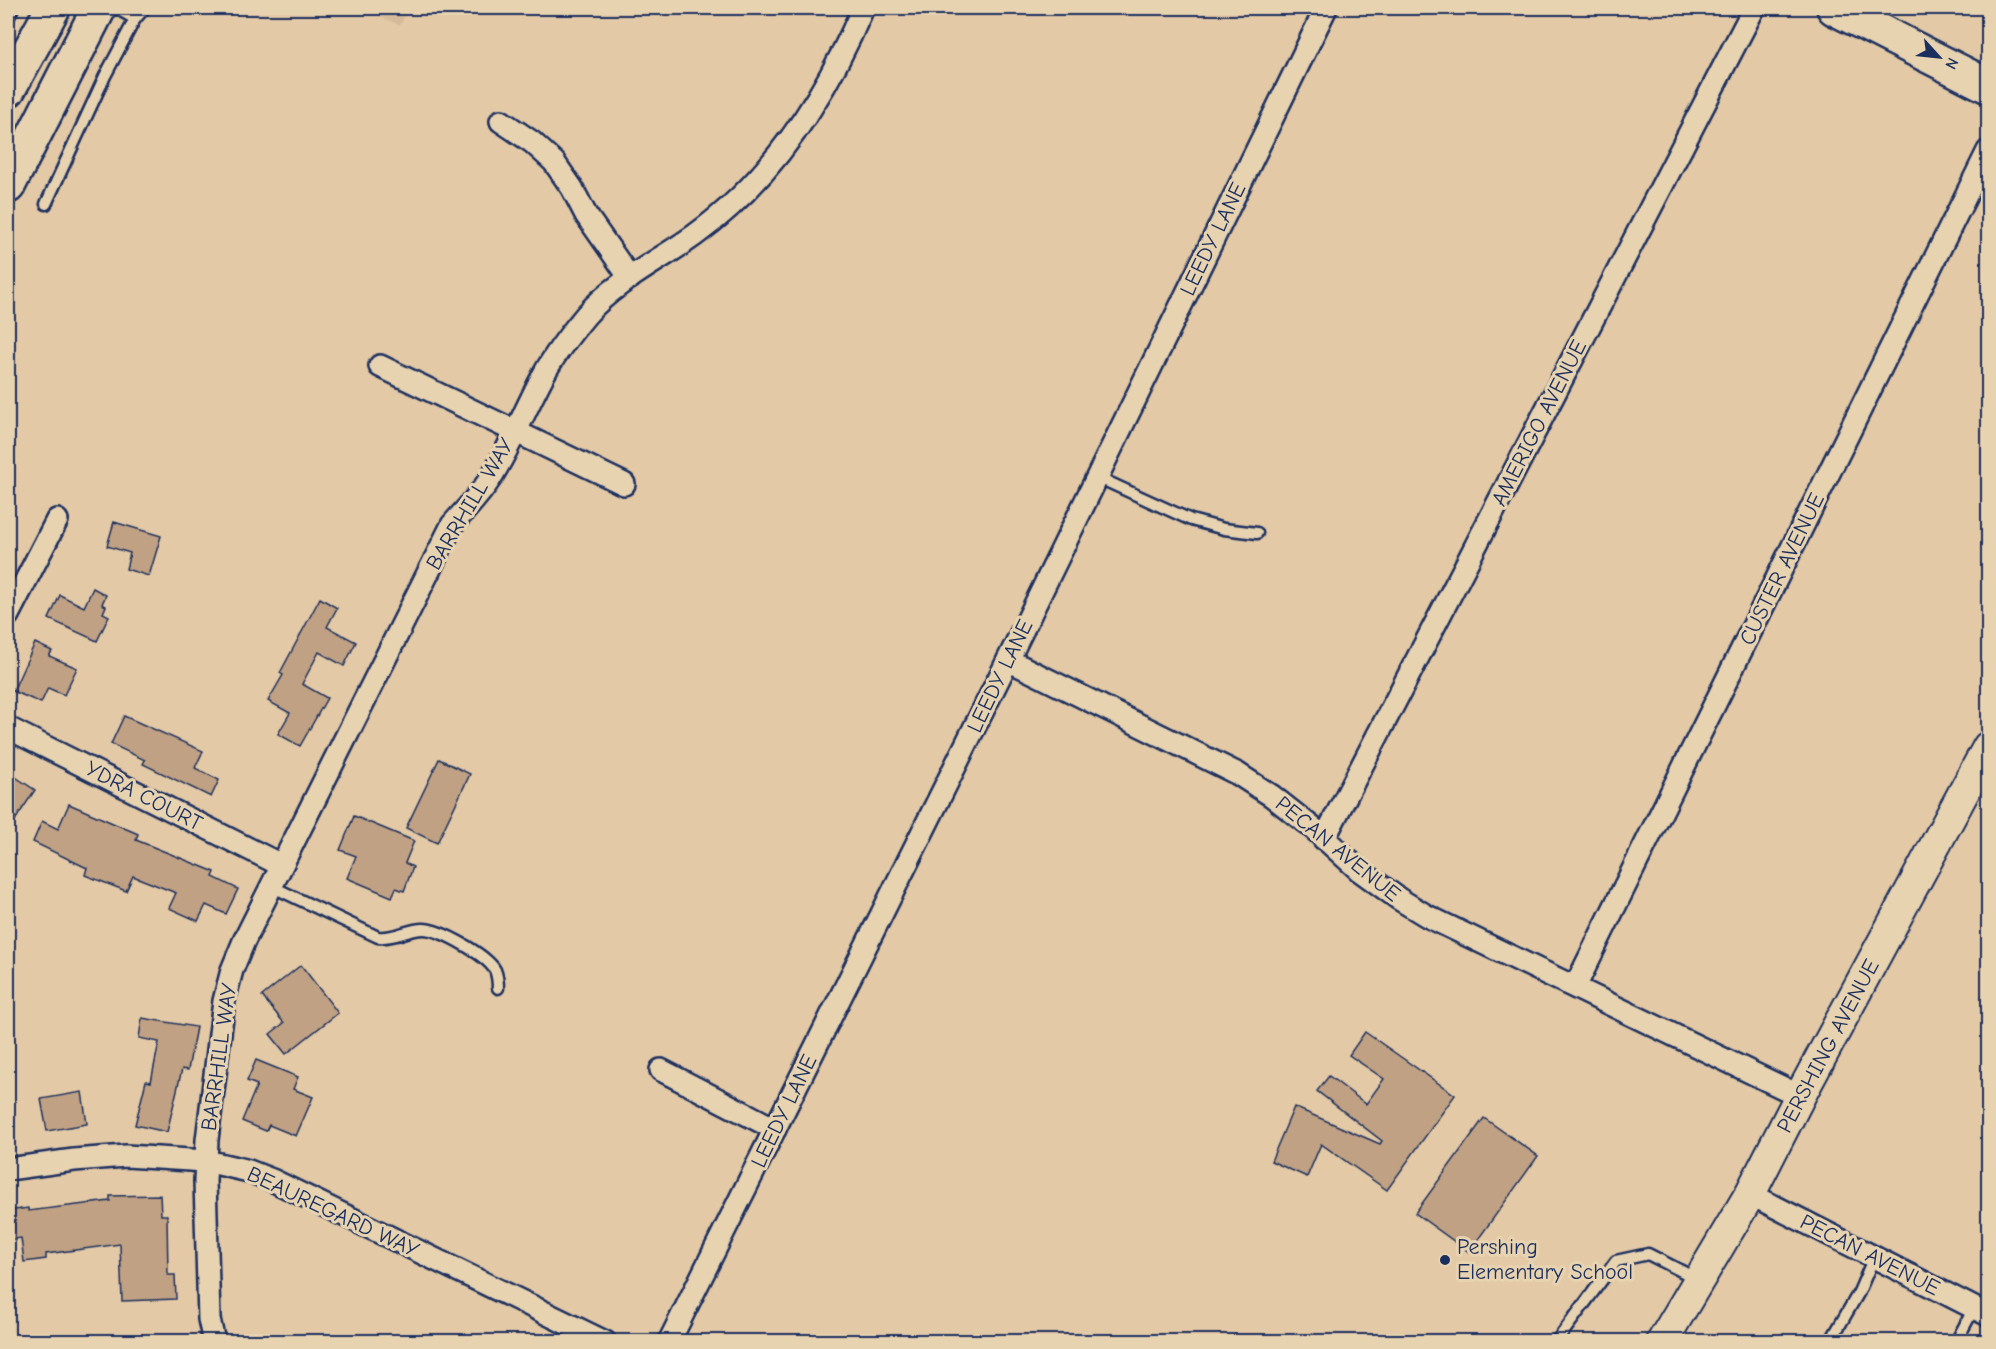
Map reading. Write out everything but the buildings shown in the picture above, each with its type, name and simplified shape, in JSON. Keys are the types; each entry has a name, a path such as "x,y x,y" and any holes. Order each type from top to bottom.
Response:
{"main road":[{"path":"8,90 53,8"},
{"path":"9,180 99,8"},
{"path":"1834,8 1989,86"}],"street":[{"name":"BARRHILL WAY","path":"214,1341 209,1319 206,1161 225,1001 232,970 243,941 452,525 489,480 545,372 587,315 630,278 697,234 723,212 776,158 831,76 862,8"},
{"name":"LEEDY LANE","path":"669,1341 1008,660 1326,8"},
{"name":"AMERIGO AVENUE","path":"1324,839 1754,8"},
{"path":"501,121 532,142 554,162 572,188 586,215 630,278"},
{"name":"CUSTER AVENUE","path":"1575,987 1989,151"},
{"path":"380,366 624,484"},
{"path":"8,615 57,520"},
{"name":"PECAN AVENUE","path":"1008,660 1238,774 1272,796 1359,870 1418,910 1800,1096"},
{"name":"YDRA COURT","path":"8,728 281,865"},
{"name":"PERSHING AVENUE","path":"1662,1341 1750,1194 1800,1096 1989,747"},
{"path":"661,1070 775,1129"},
{"name":"BEAUREGARD WAY","path":"8,1169 126,1156 206,1161 249,1171 605,1341"},
{"name":"PECAN AVENUE","path":"1750,1194 1981,1312"}],"lane":[{"path":"8,19 13,8"},
{"path":"117,8 135,19"},
{"path":"46,204 105,76 135,19 145,8"},
{"path":"1097,477 1191,520 1224,530 1257,533"},
{"path":"271,886 378,937 387,938 423,929 443,935 487,960 495,971 498,988"},
{"path":"1556,1341 1616,1261 1648,1254 1699,1280"},
{"path":"1830,1341 1859,1292 1874,1257"},
{"path":"1956,1341 1981,1312"}],"shaded area":[{"path":"361,8 409,8 400,25"}],"place":[{"name":"Pershing Elementary School","path":"1445,1260"}]}
